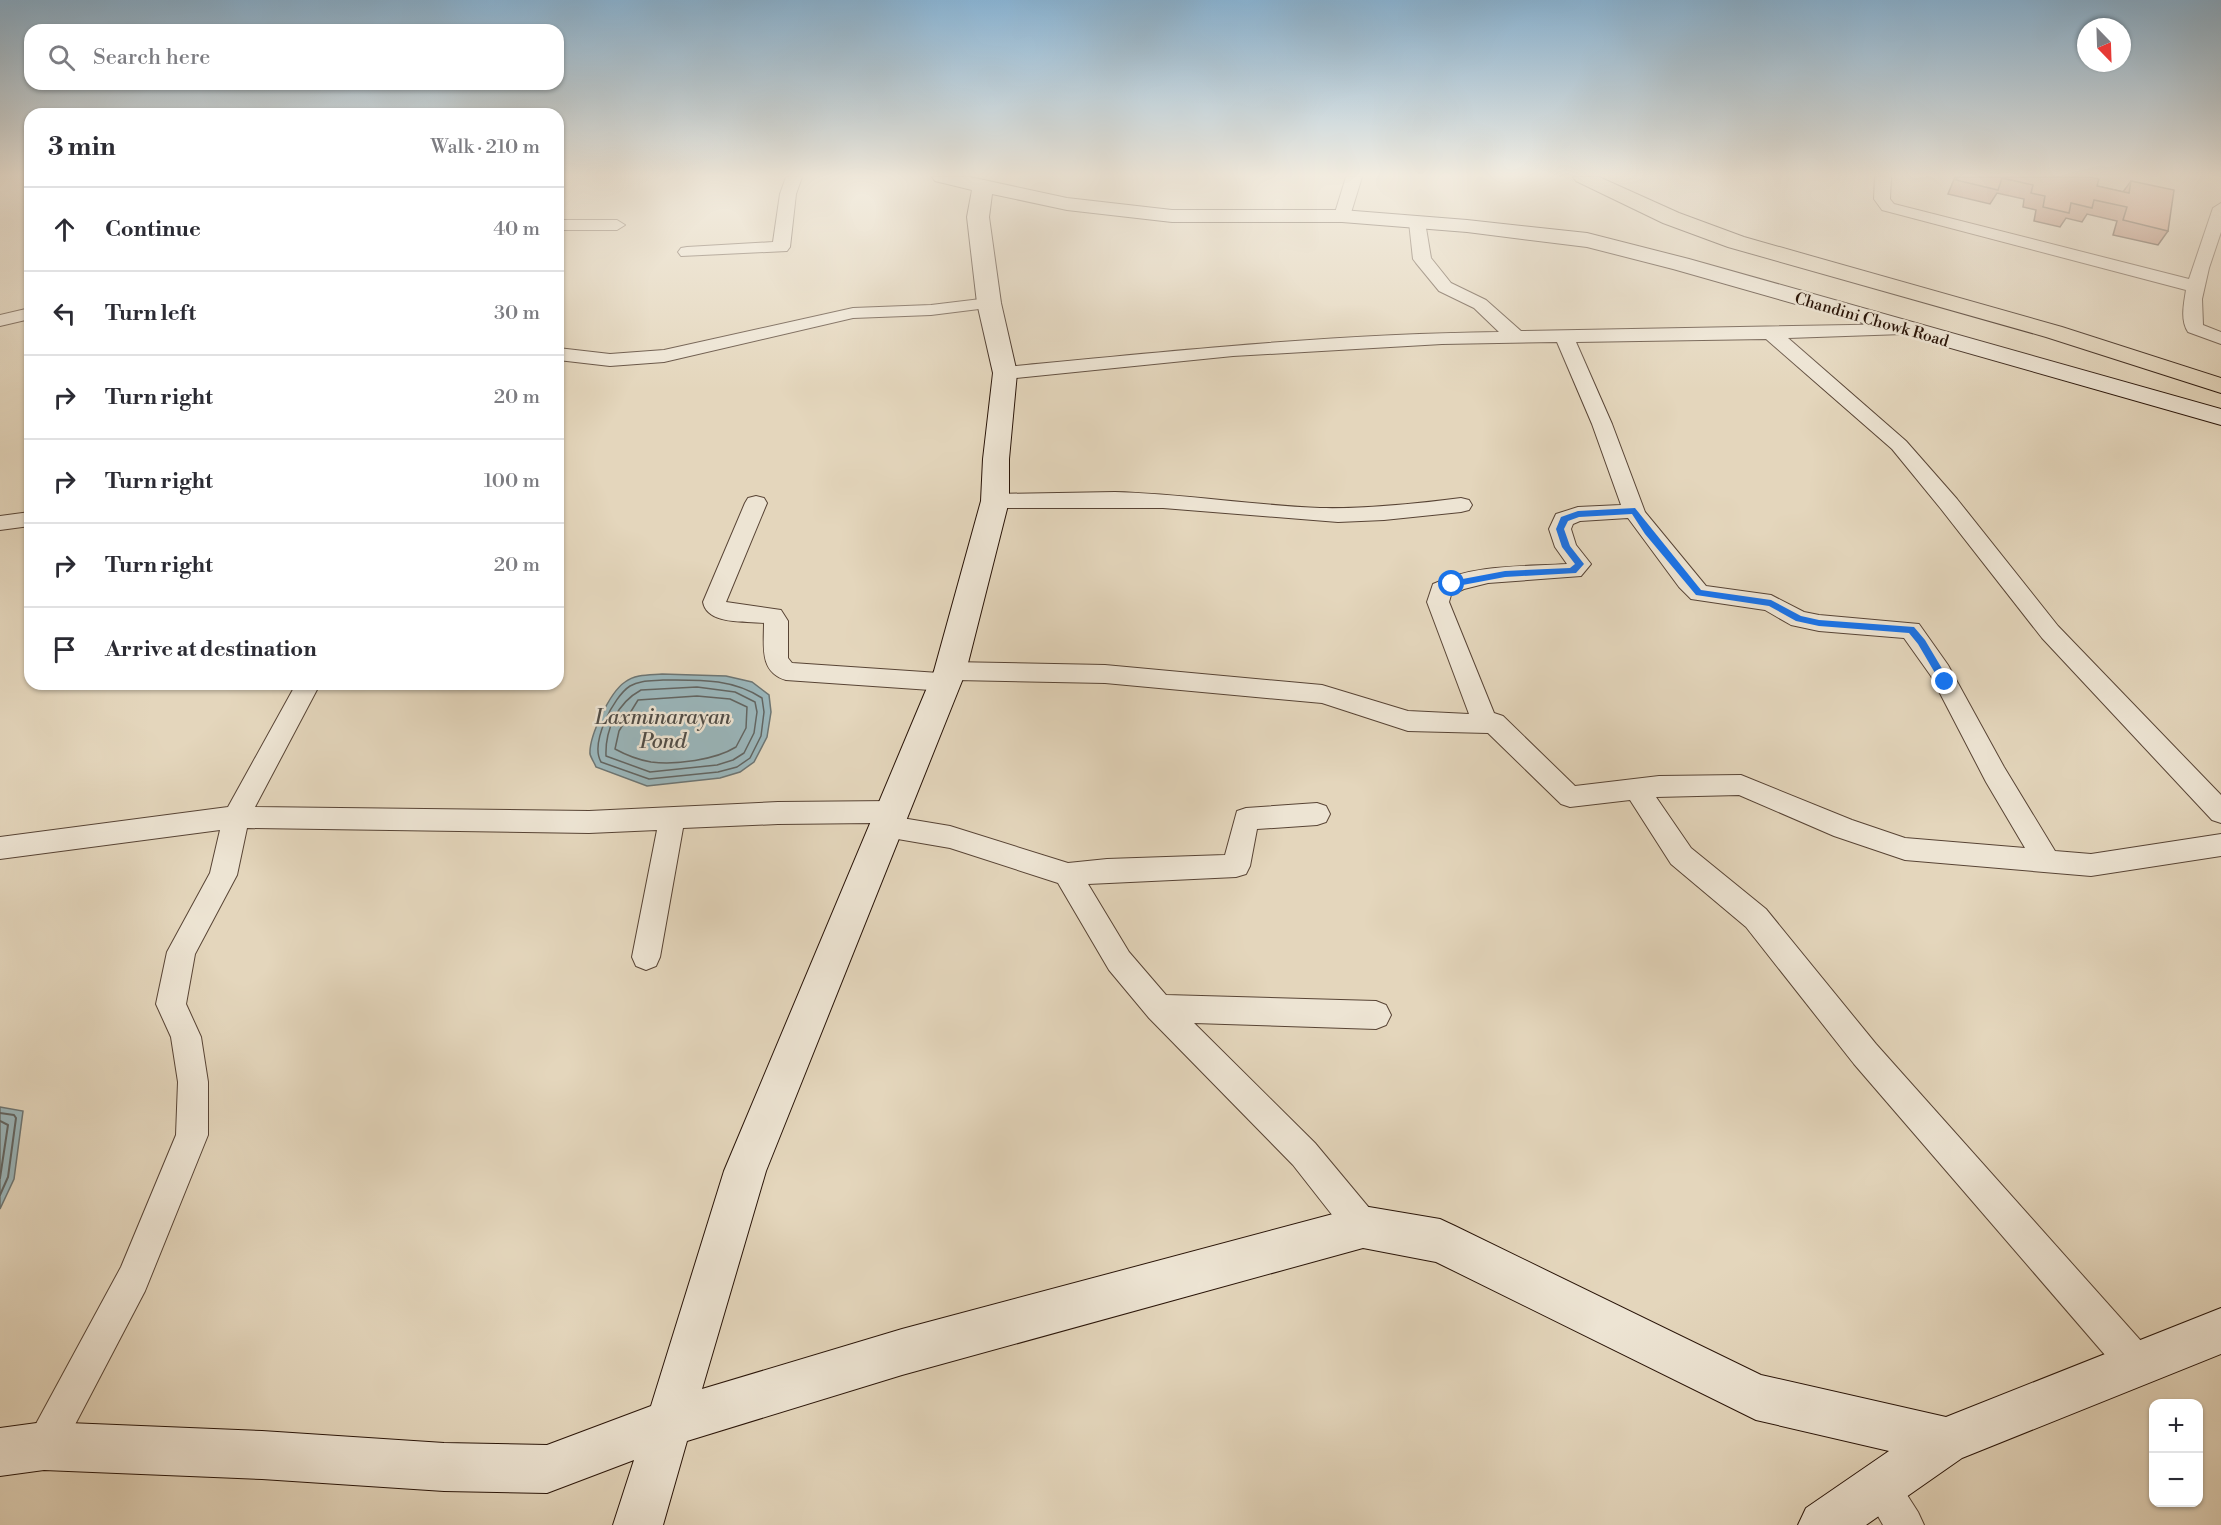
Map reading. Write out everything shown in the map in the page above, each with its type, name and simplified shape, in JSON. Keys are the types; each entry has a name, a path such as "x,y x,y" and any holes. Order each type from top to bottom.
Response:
{"main road":[{"path":"1758,248 2054,332 2221,386"},
{"path":"1794,248 2059,321 2221,373"}],"street":[{"path":"687,252 759,248"},
{"path":"638,1525 745,1171 948,677 995,501 996,459 1005,373 989,303 982,248"},
{"path":"1421,248 1422,259 1445,287 1480,304 1515,336"},
{"name":"Chandini Chowk Road","path":"1619,248 2221,417"},
{"path":"2047,248 2197,287"},
{"path":"2209,248 2191,313 2194,328 2221,338"},
{"path":"564,355 610,360 664,356 853,312 931,310 989,303"},
{"path":"0,321 24,315"},
{"path":"1005,373 1233,350 1442,338 1771,333 1903,328"},
{"path":"1771,333 1899,445 1949,504 2050,632 2221,812"},
{"path":"1564,336 1602,424 1635,511 1648,532 1699,592 1771,603 1781,611 1799,619 1819,623 1911,630 1922,642 1940,672 1993,771 2047,861"},
{"path":"995,501 1123,500 1337,515 1379,514 1461,506"},
{"path":"756,503 714,602 715,607 720,610 773,616 776,621 776,661 786,671 948,677 1105,674 1322,694 1408,721 1494,723 1570,797 1659,786 1741,784 1843,828 1905,849 2091,865 2221,844"},
{"path":"1485,723 1438,602 1441,590 1452,584 1505,574 1573,571 1580,564 1566,547 1560,529 1564,519 1578,514 1635,511"},
{"path":"0,523 24,520"},
{"path":"44,1446 133,1279 192,1135 193,1082 186,1037 171,1004 181,952 223,875 236,817 305,690"},
{"path":"1637,789 1681,856 1756,918 1865,1054 2137,1364"},
{"path":"0,848 236,817 589,822 778,813 889,819 1068,875 1107,870 1236,866 1246,819 1317,814"},
{"path":"646,957 672,818"},
{"path":"1068,875 1119,961 1160,1008 1304,1154 1363,1227"},
{"path":"1160,1008 1376,1015"},
{"path":"0,1452 44,1446 262,1455 444,1467 547,1469 669,1423 902,1352 1363,1227 1440,1241 1756,1397 1946,1441"},
{"path":"1823,1525 1946,1441 2221,1331"},
{"path":"1880,1485 1905,1525"}],"water":[{"name":"Laxminarayan Pond","path":"662,674 726,676 752,682 769,695 771,712 767,737 754,762 740,772 720,778 647,786 596,767 590,754 593,737 613,695 619,687 633,678"},
{"path":"0,1107 23,1111 14,1179 0,1209"}],"route":[{"path":"1452,584 1505,574 1573,571 1580,564 1566,547 1560,529 1564,519 1578,514 1635,511 1648,532 1687,581 1699,592 1771,603 1781,611 1799,619 1819,623 1911,630 1922,642 1945,682"}]}
